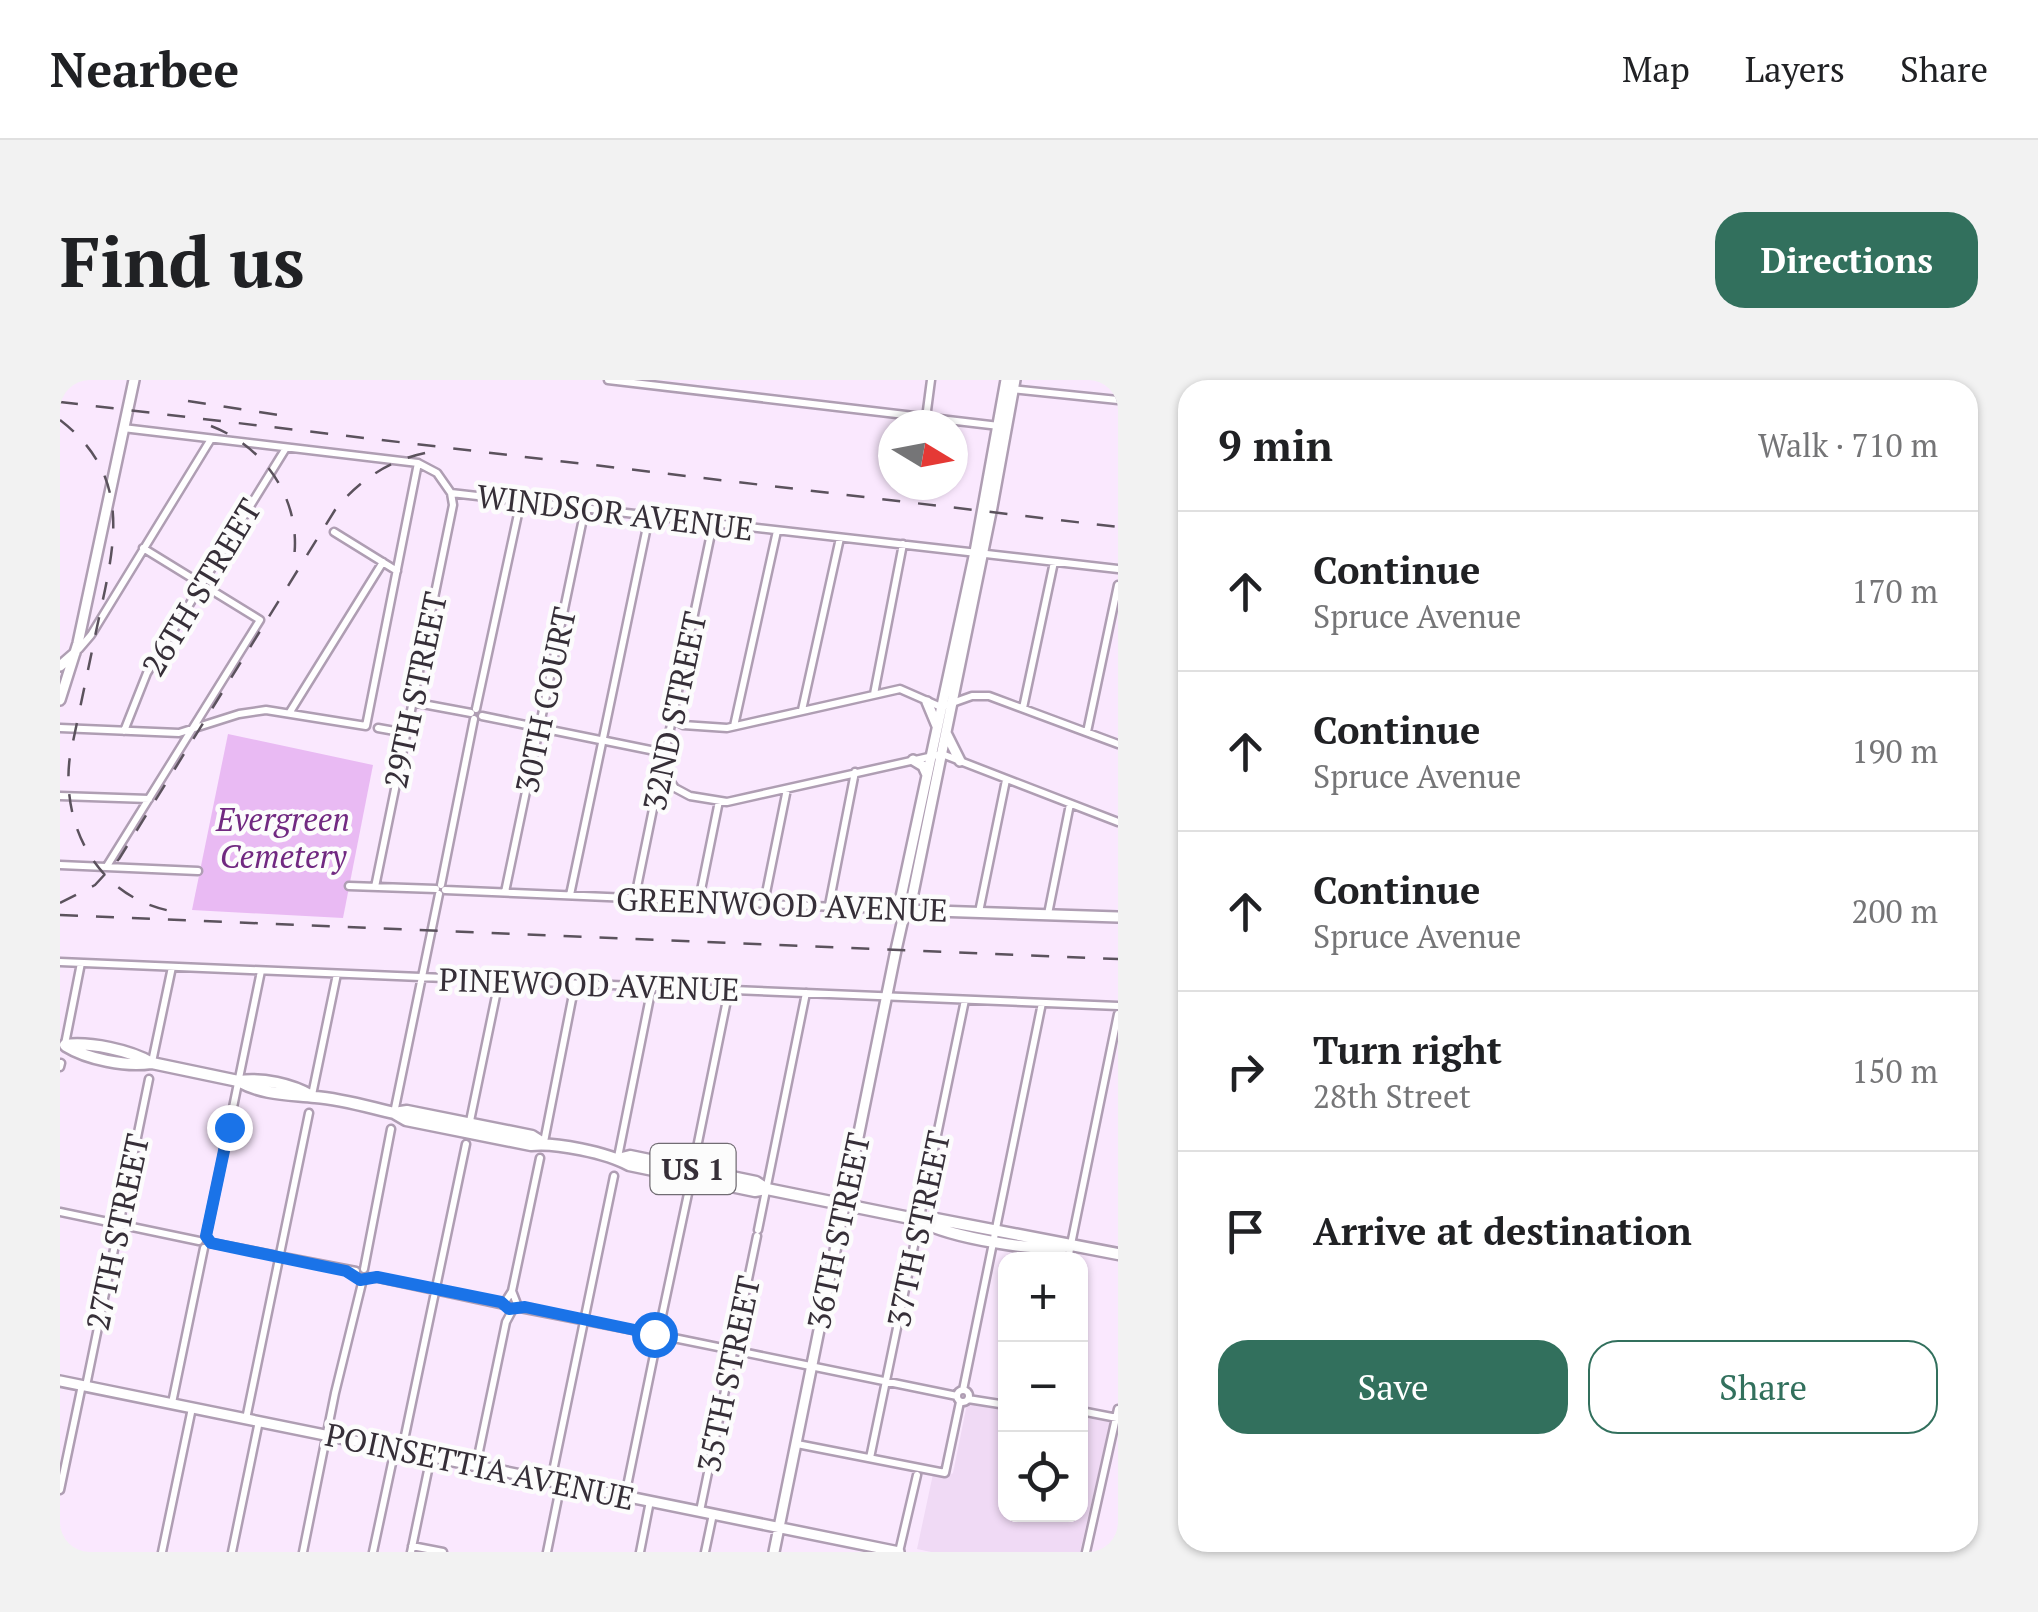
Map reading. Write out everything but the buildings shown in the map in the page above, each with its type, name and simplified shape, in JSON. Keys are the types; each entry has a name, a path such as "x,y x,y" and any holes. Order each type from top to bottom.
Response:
{"main road":[{"name":"US 1","path":"62,1045 77,1053 138,1065 152,1063 238,1081 253,1079 299,1089 312,1096 394,1112 406,1120 531,1145 543,1143 691,1179 755,1191 767,1189 920,1220 936,1218 995,1236 1057,1240 1118,1254"}],"street":[{"path":"60,697 64,676 76,652 134,380"},
{"path":"608,380 878,412"},
{"path":"927,410 931,380"},
{"path":"1010,384 1118,400"},
{"name":"36TH STREET","path":"946,706 956,684 1010,384"},
{"path":"968,423 1003,427"},
{"path":"60,728 179,733 252,711 290,712 366,726 418,464 123,428"},
{"path":"60,666 91,635 210,439"},
{"name":"26TH STREET","path":"124,731 140,688 286,448"},
{"name":"WINDSOR AVENUE","path":"418,464 436,474 451,493 1118,569"},
{"name":"29TH STREET","path":"375,887 453,505 451,493"},
{"path":"394,1112 521,500"},
{"name":"30TH COURT","path":"506,892 585,509"},
{"path":"570,895 649,516"},
{"name":"32ND STREET","path":"635,898 713,524"},
{"path":"734,726 777,531"},
{"path":"334,532 397,571"},
{"path":"802,710 840,538"},
{"path":"874,694 903,544"},
{"path":"107,866 260,620 143,548"},
{"name":"36TH STREET","path":"905,910 911,903 936,755 979,553"},
{"path":"290,712 383,562"},
{"path":"1024,708 1054,562"},
{"path":"1087,732 1118,585"},
{"path":"956,684 968,697"},
{"path":"672,719 683,725 734,726 900,689 946,706 968,697 990,696 1118,744"},
{"path":"412,702 665,753 665,774 675,788 719,802 936,755 1118,822"},
{"path":"927,702 960,762"},
{"path":"378,728 406,733"},
{"name":"36TH STREET","path":"774,1552 905,910 901,896 926,774 936,755"},
{"path":"913,760 924,767 926,774"},
{"path":"829,906 855,772"},
{"path":"980,912 1006,780"},
{"path":"764,903 787,789"},
{"path":"60,796 149,799"},
{"path":"700,900 719,802"},
{"path":"1048,914 1070,804"},
{"path":"60,865 198,870"},
{"name":"GREENWOOD AVENUE","path":"349,886 905,910 1118,915"},
{"name":"PINEWOOD AVENUE","path":"60,962 1118,1006"},
{"path":"62,1045 82,963"},
{"path":"152,1063 172,967"},
{"path":"172,1404 261,971"},
{"path":"312,1096 338,974"},
{"path":"373,1552 435,1289 498,980"},
{"path":"543,1143 576,984"},
{"path":"618,1159 652,987"},
{"path":"625,1496 729,990"},
{"name":"35TH STREET","path":"700,1511 806,993"},
{"name":"37TH STREET","path":"870,1458 965,1000"},
{"path":"795,1444 945,1473 1042,1003"},
{"path":"1070,1252 1118,1014"},
{"name":"27TH STREET","path":"60,1490 149,1078"},
{"path":"246,1418 309,1113"},
{"path":"303,1552 390,1128"},
{"path":"476,1466 540,1158"},
{"path":"547,1552 584,1319 614,1176"},
{"path":"60,1212 998,1404"},
{"name":"POINSETTIA AVENUE","path":"60,1380 899,1552"},
{"path":"162,1552 192,1408"},
{"path":"1086,1552 1118,1408"},
{"path":"1088,1413 1117,1418"},
{"path":"232,1552 259,1421"},
{"path":"431,1456 412,1549 443,1552"},
{"path":"899,1552 917,1475"},
{"path":"640,1552 650,1501"},
{"name":"35TH STREET","path":"705,1552 713,1514"}],"shaded area":[{"path":"967,1404 998,1409 998,1522 1087,1522 1080,1552 917,1549 933,1474 947,1477 953,1473"},
{"path":"1088,1418 1110,1422 1088,1517"}],"green space":[{"name":"Evergreen Cemetery","path":"228,734 373,765 343,918 192,910"}],"railway":[{"path":"188,401 291,417"},
{"path":"60,402 1118,527"},
{"path":"60,420 84,442 100,466 113,515 109,569 70,756 71,808 78,832 104,874 123,891 171,911"},
{"path":"211,426 250,449 278,483 293,524 292,569"},
{"path":"60,903 95,885 119,859 335,510 377,472 430,452"},
{"path":"60,915 1118,959"}],"route":[{"path":"229,1127 206,1236 211,1243 346,1271 360,1280 377,1277 501,1302 509,1309 525,1307 654,1334"}]}
